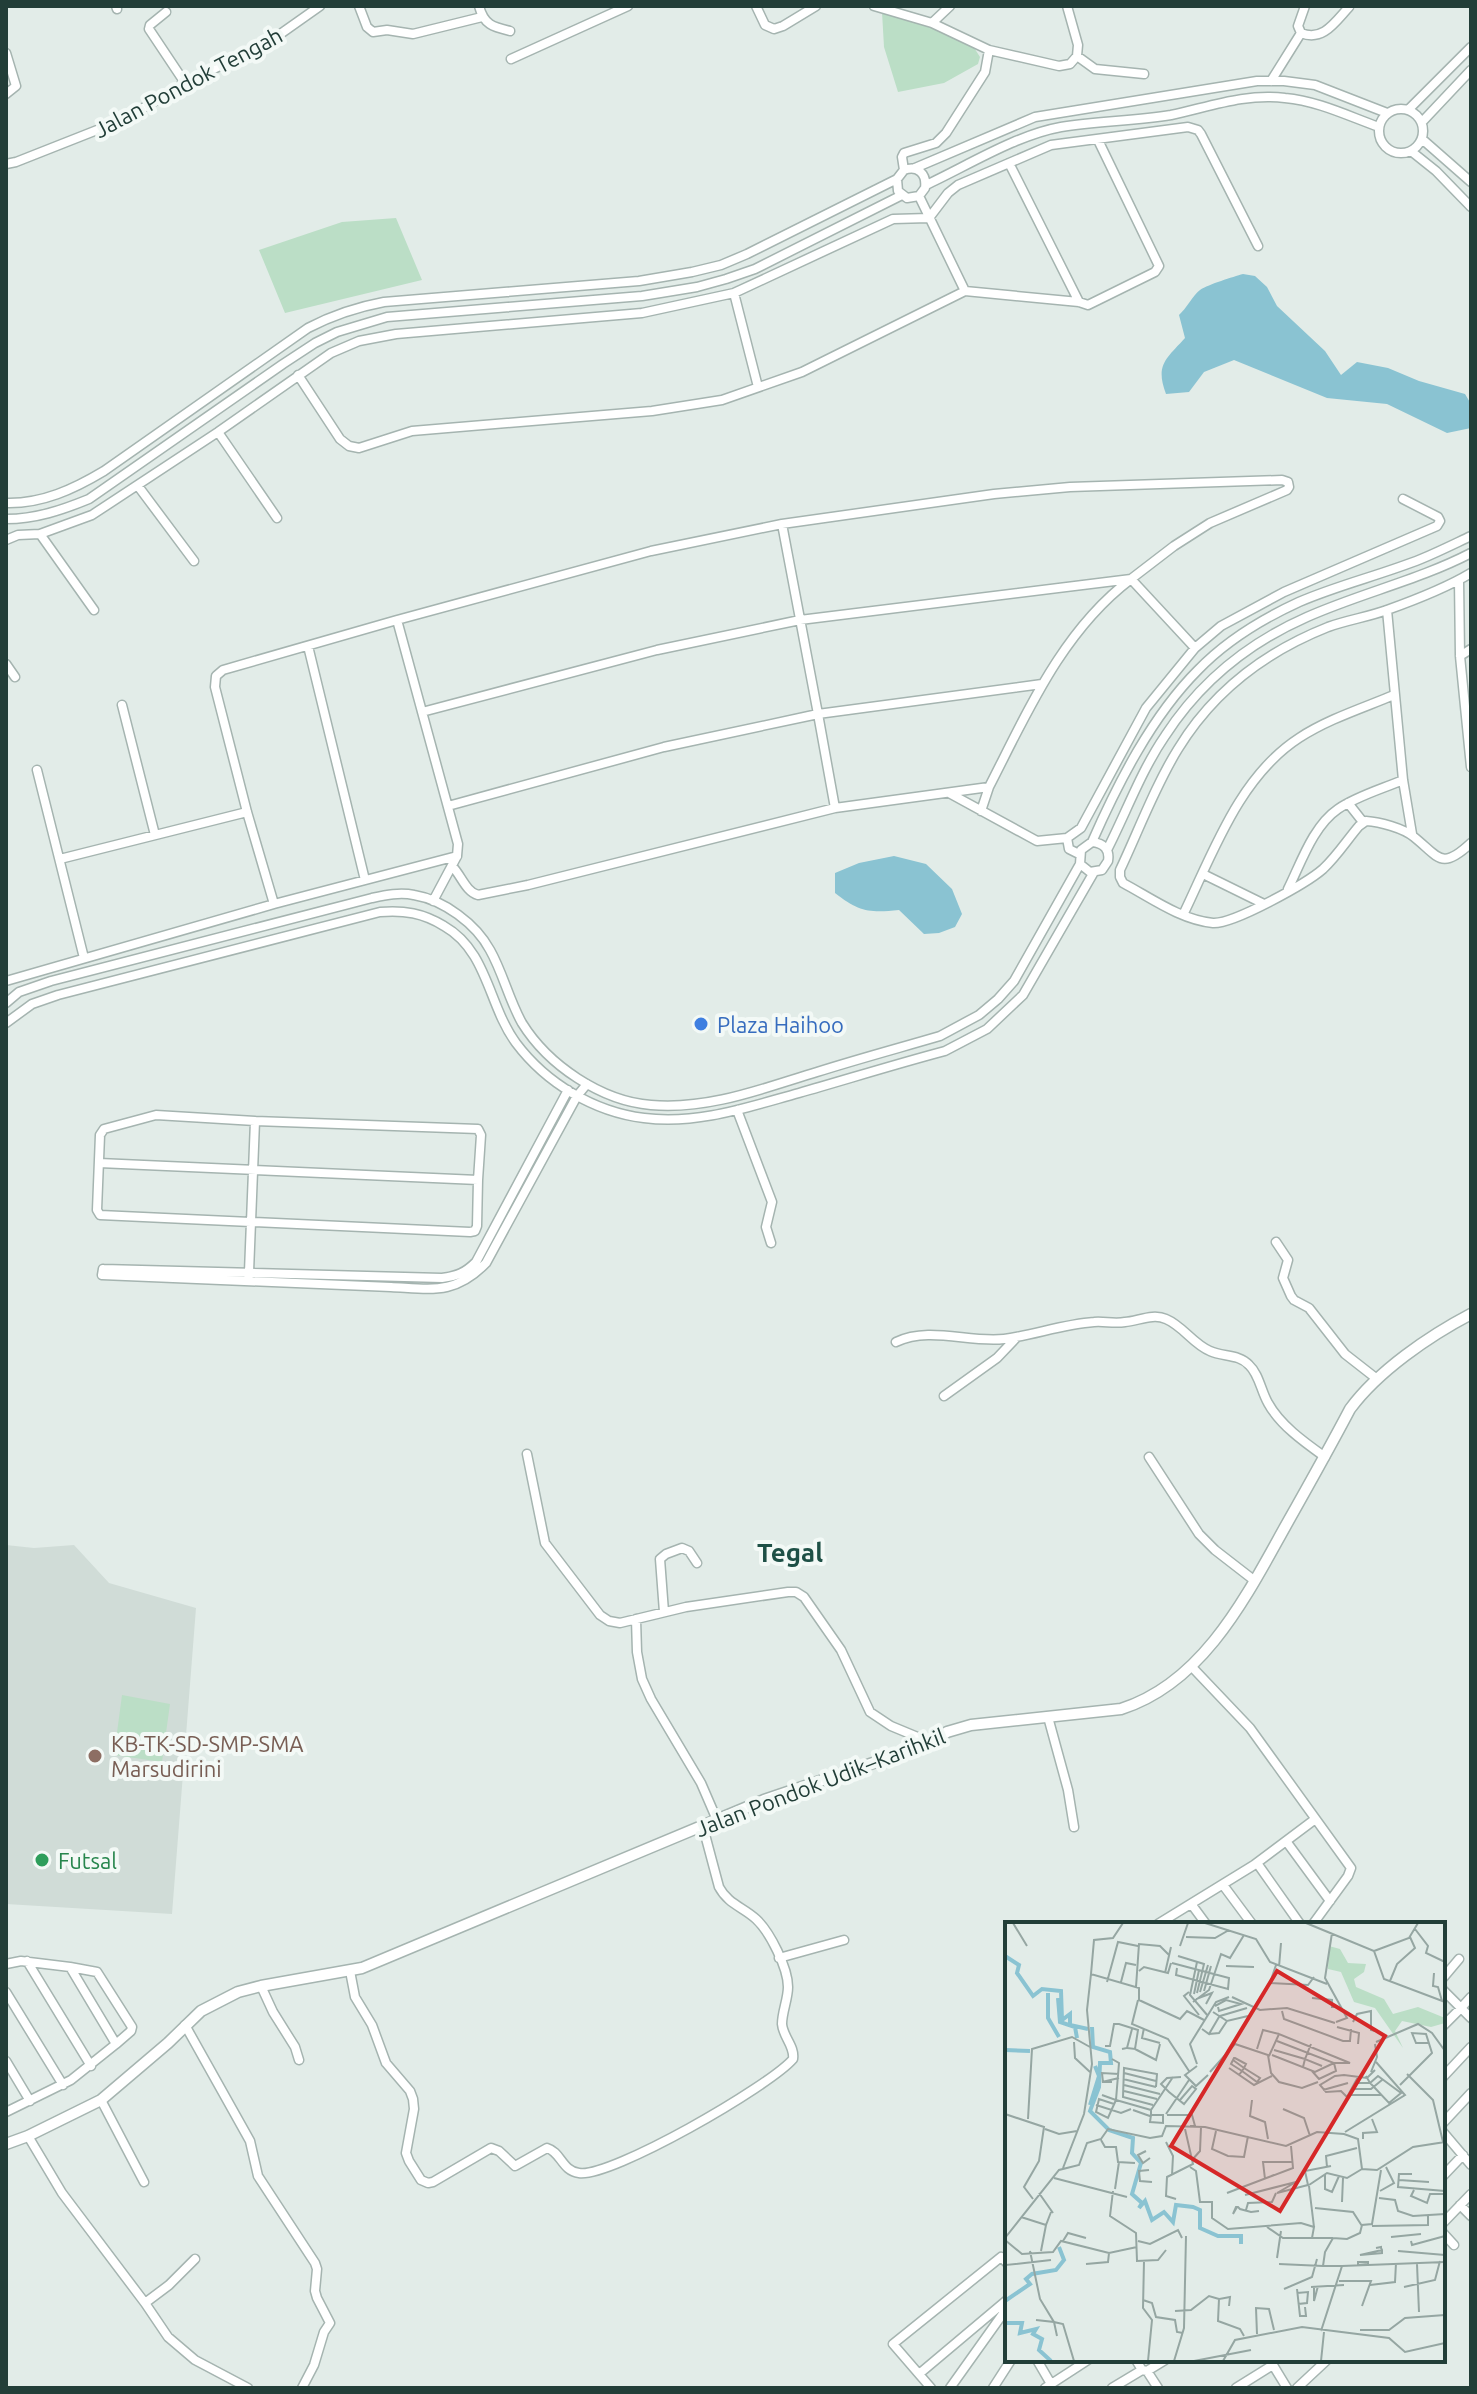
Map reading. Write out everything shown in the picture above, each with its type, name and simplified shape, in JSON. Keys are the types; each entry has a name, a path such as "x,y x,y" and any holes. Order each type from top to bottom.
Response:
{"street":[{"name":"Jalan Pondok Tengah","path":"6,164 125,119 185,83 269,42 320,6"},
{"path":"359,6 367,27 373,32 387,30 413,34 482,17"},
{"path":"479,6 482,17 496,28 510,31"},
{"path":"511,59 628,6"},
{"path":"756,6 765,25 774,29 816,6"},
{"path":"874,6 932,23 989,50 1059,66 1070,64 1077,56 1078,45 1067,6"},
{"path":"932,23 950,6"},
{"path":"1305,6 1298,26 1301,33 1309,36 1329,29 1349,7"},
{"path":"166,12 149,29 185,83"},
{"path":"1271,81 1301,33"},
{"path":"1409,109 1471,47"},
{"path":"904,170 904,153 936,143 946,133 985,72 989,50"},
{"path":"6,53 16,86 6,94"},
{"path":"1077,56 1095,69 1144,74"},
{"path":"1422,122 1471,70"},
{"path":"6,503 59,494 82,484 308,328 332,316 384,302 639,281 721,265 897,179 904,170 1045,114 1271,81 1315,85 1387,113"},
{"path":"897,179 896,185 902,195 907,198 919,196 926,185 1010,145 1059,127 1170,115 1227,101 1259,97 1312,102 1379,127"},
{"path":"1398,108 1417,114 1422,122 1422,139 1411,151 1391,151 1383,144 1379,127 1387,113 1398,108"},
{"path":"929,218 958,185 1051,145 1188,127 1198,130 1258,246"},
{"path":"1422,139 1471,182"},
{"path":"298,375 340,439 349,446 359,448 412,431 685,407 722,400 802,372 965,291 1088,305 1155,272 1159,266 1098,140"},
{"path":"1411,151 1436,171 1471,207"},
{"path":"1009,163 1079,302"},
{"path":"915,168 926,178 926,185"},
{"path":"6,519 39,516 89,499 283,364 337,332 387,317 642,296 697,287 755,269 902,195"},
{"path":"919,196 965,291"},
{"path":"6,540 18,535 40,534 92,515 338,350 377,337 411,332 642,313 734,293 893,219 929,218"},
{"path":"734,293 758,387"},
{"path":"218,432 277,518"},
{"path":"274,904 215,687 216,676 223,670 651,551 782,524 924,502 1070,487 1288,482 1287,490 1228,514 1189,535 1118,589 1085,623 1042,684 989,787 981,811"},
{"path":"138,486 194,561"},
{"path":"949,793 1037,841 1067,838 1081,828 1146,708 1195,648 1234,618 1284,592 1437,526 1440,521 1438,517 1403,499"},
{"path":"782,524 835,808"},
{"path":"40,534 94,610"},
{"path":"1092,842 1114,792 1165,710 1196,672 1218,652 1245,632 1302,601 1420,560 1471,536"},
{"path":"1107,850 1164,737 1213,677 1241,653 1308,616 1427,573 1471,553"},
{"path":"1471,573 1387,610 1296,640 1261,660 1235,680 1194,725 1177,751 1120,870 1120,877 1123,883 1183,915 1211,923 1223,922 1264,904 1322,869 1363,822 1371,821 1412,834 1433,856 1440,858 1454,856 1471,843"},
{"path":"1131,579 1195,648"},
{"path":"422,712 657,650 800,620 1131,579"},
{"path":"1459,580 1460,656 1471,767"},
{"path":"1387,610 1403,780 1412,834"},
{"path":"397,620 458,844 457,856 433,901"},
{"path":"308,646 365,880"},
{"path":"1460,656 1471,649"},
{"path":"6,664 15,677"},
{"path":"448,806 664,747 818,714 1042,684"},
{"path":"1183,915 1243,796 1279,753 1319,726 1394,695"},
{"path":"122,705 155,835"},
{"path":"37,770 84,958"},
{"path":"1288,890 1304,855 1330,815 1348,803 1403,780"},
{"path":"452,866 471,892 478,895 835,808 989,787"},
{"path":"1348,803 1363,822"},
{"path":"60,859 247,812"},
{"path":"6,1003 19,992 51,981 372,898 398,893 416,895 449,908 480,935 490,950 520,1019 556,1063 587,1084 623,1099 651,1105 692,1104 733,1097 940,1036 979,1015 1014,981 1079,859 1084,846 1092,842 1101,844 1107,850 1107,865 1094,872 1086,870 1079,859 1069,849 1067,838"},
{"path":"6,981 274,904 457,856"},
{"path":"6,1023 32,1004 58,995 380,912 403,911 438,922 467,944 477,958 506,1028 544,1073 577,1096 610,1112 646,1118 692,1119 737,1110 945,1051 987,1029 1023,995 1094,872"},
{"path":"1203,874 1264,904"},
{"path":"249,1276 103,1269 102,1275 442,1278 458,1276 476,1262 587,1084"},
{"path":"519,1193 539,1143 568,1090"},
{"path":"737,1110 772,1202 766,1227 771,1243"},
{"path":"156,1115 255,1121 478,1129 481,1135 475,1231 100,1215 97,1210 100,1135 104,1129 156,1115"},
{"path":"249,1276 255,1121"},
{"path":"539,1143 549,1148"},
{"path":"99,1163 478,1180"},
{"path":"1276,1242 1288,1260 1283,1278 1291,1296 1309,1308 1345,1354 1377,1379"},
{"name":"Jalan Pondok Udik–Karihkil","path":"6,2144 101,2100 201,2011 238,1992 350,1971 378,1962 764,1800 932,1743 947,1732 971,1725 1121,1709 1143,1702 1191,1666 1229,1620 1255,1581 1350,1409 1377,1379 1471,1314"},
{"path":"896,1342 926,1335 955,1336 976,1341 1018,1337 1094,1322 1123,1323 1163,1317 1208,1351 1248,1363 1273,1412 1325,1457"},
{"path":"944,1396 997,1358 1018,1337"},
{"path":"527,1454 543,1535 550,1551 600,1615 614,1623 788,1592 801,1595 841,1650 870,1712 891,1726 932,1743"},
{"path":"1149,1457 1199,1534 1255,1581"},
{"path":"664,1612 660,1559 682,1548 689,1551 697,1563"},
{"path":"636,1619 642,1679 701,1783 717,1820"},
{"path":"1191,1666 1250,1728 1351,1868 1314,1922"},
{"path":"1048,1717 1068,1790 1074,1827"},
{"path":"1162,1922 1257,1863 1314,1820"},
{"path":"350,1971 355,1997 372,2025 386,2063 410,2091 413,2099 406,2153 414,2173 421,2180 428,2183 440,2178 491,2148 515,2166 547,2148 553,2150 564,2167 580,2174 641,2152 723,2111 784,2069 794,2054 782,2023 788,1984 779,1958 762,1925 724,1896 703,1827"},
{"path":"1286,1841 1330,1901"},
{"path":"1257,1863 1299,1922"},
{"path":"1223,1885 1251,1922"},
{"path":"1192,1905 1205,1922"},
{"path":"779,1958 844,1940"},
{"path":"1445,1976 1459,1959"},
{"path":"6,1964 27,1961 97,1972 132,2027 91,2066 63,2085 6,2112"},
{"path":"27,1961 91,2066"},
{"path":"70,1967 116,2044"},
{"path":"261,1986 293,2043 299,2060"},
{"path":"6,1992 63,2085"},
{"path":"1445,1992 1471,2018"},
{"path":"1445,2024 1471,1997"},
{"path":"185,2025 250,2141 258,2176 317,2269 315,2291 330,2323 302,2388"},
{"path":"1445,2075 1471,2047"},
{"path":"6,2061 30,2101"},
{"path":"1445,2121 1471,2093"},
{"path":"101,2100 144,2182"},
{"path":"1464,2101 1471,2110"},
{"path":"1445,2134 1471,2165"},
{"path":"28,2136 62,2193 168,2337 185,2353 248,2388"},
{"path":"1445,2174 1463,2155"},
{"path":"1445,2221 1471,2194"},
{"path":"1460,2205 1471,2216"},
{"path":"1445,2235 1454,2245"},
{"path":"931,2388 893,2344 1001,2257 1005,2261"},
{"path":"145,2303 195,2259"},
{"path":"919,2374 1005,2302"},
{"path":"950,2388 1005,2311"},
{"path":"993,2388 1010,2362"},
{"path":"1038,2362 1048,2386 1085,2362"},
{"path":"1138,2362 1158,2388"},
{"path":"1112,2388 1161,2362"},
{"path":"1297,2388 1325,2362"},
{"path":"1236,2388 1273,2365 1287,2388"}],"shaded area":[{"name":"KB-TK-SD-SMP-SMA Marsudirini","path":"6,1545 34,1548 74,1545 109,1583 196,1608 172,1914 6,1904"}],"green space":[{"path":"882,12 948,33 973,46 980,57 978,64 944,83 898,92 884,47"},
{"path":"396,218 422,280 285,313 259,250 342,222"},
{"path":"122,1695 170,1704 162,1762 114,1755"}],"water":[{"path":"1243,274 1255,276 1267,287 1277,306 1325,351 1341,375 1357,362 1388,368 1465,394 1471,404 1471,428 1447,433 1387,404 1327,398 1234,360 1204,372 1189,392 1166,394 1162,376 1164,363 1185,338 1179,315 1200,290"},
{"path":"894,856 926,864 952,889 962,914 955,927 924,934 899,910 865,910 835,893 835,873 859,863"}],"place":[{"name":"Plaza Haihoo","path":"701,1024"},
{"name":"KB-TK-SD-SMP-SMA Marsudirini","path":"95,1756"},
{"name":"Futsal","path":"42,1860"}],"district":[{"name":"Tegal","path":"790,1552"}]}
